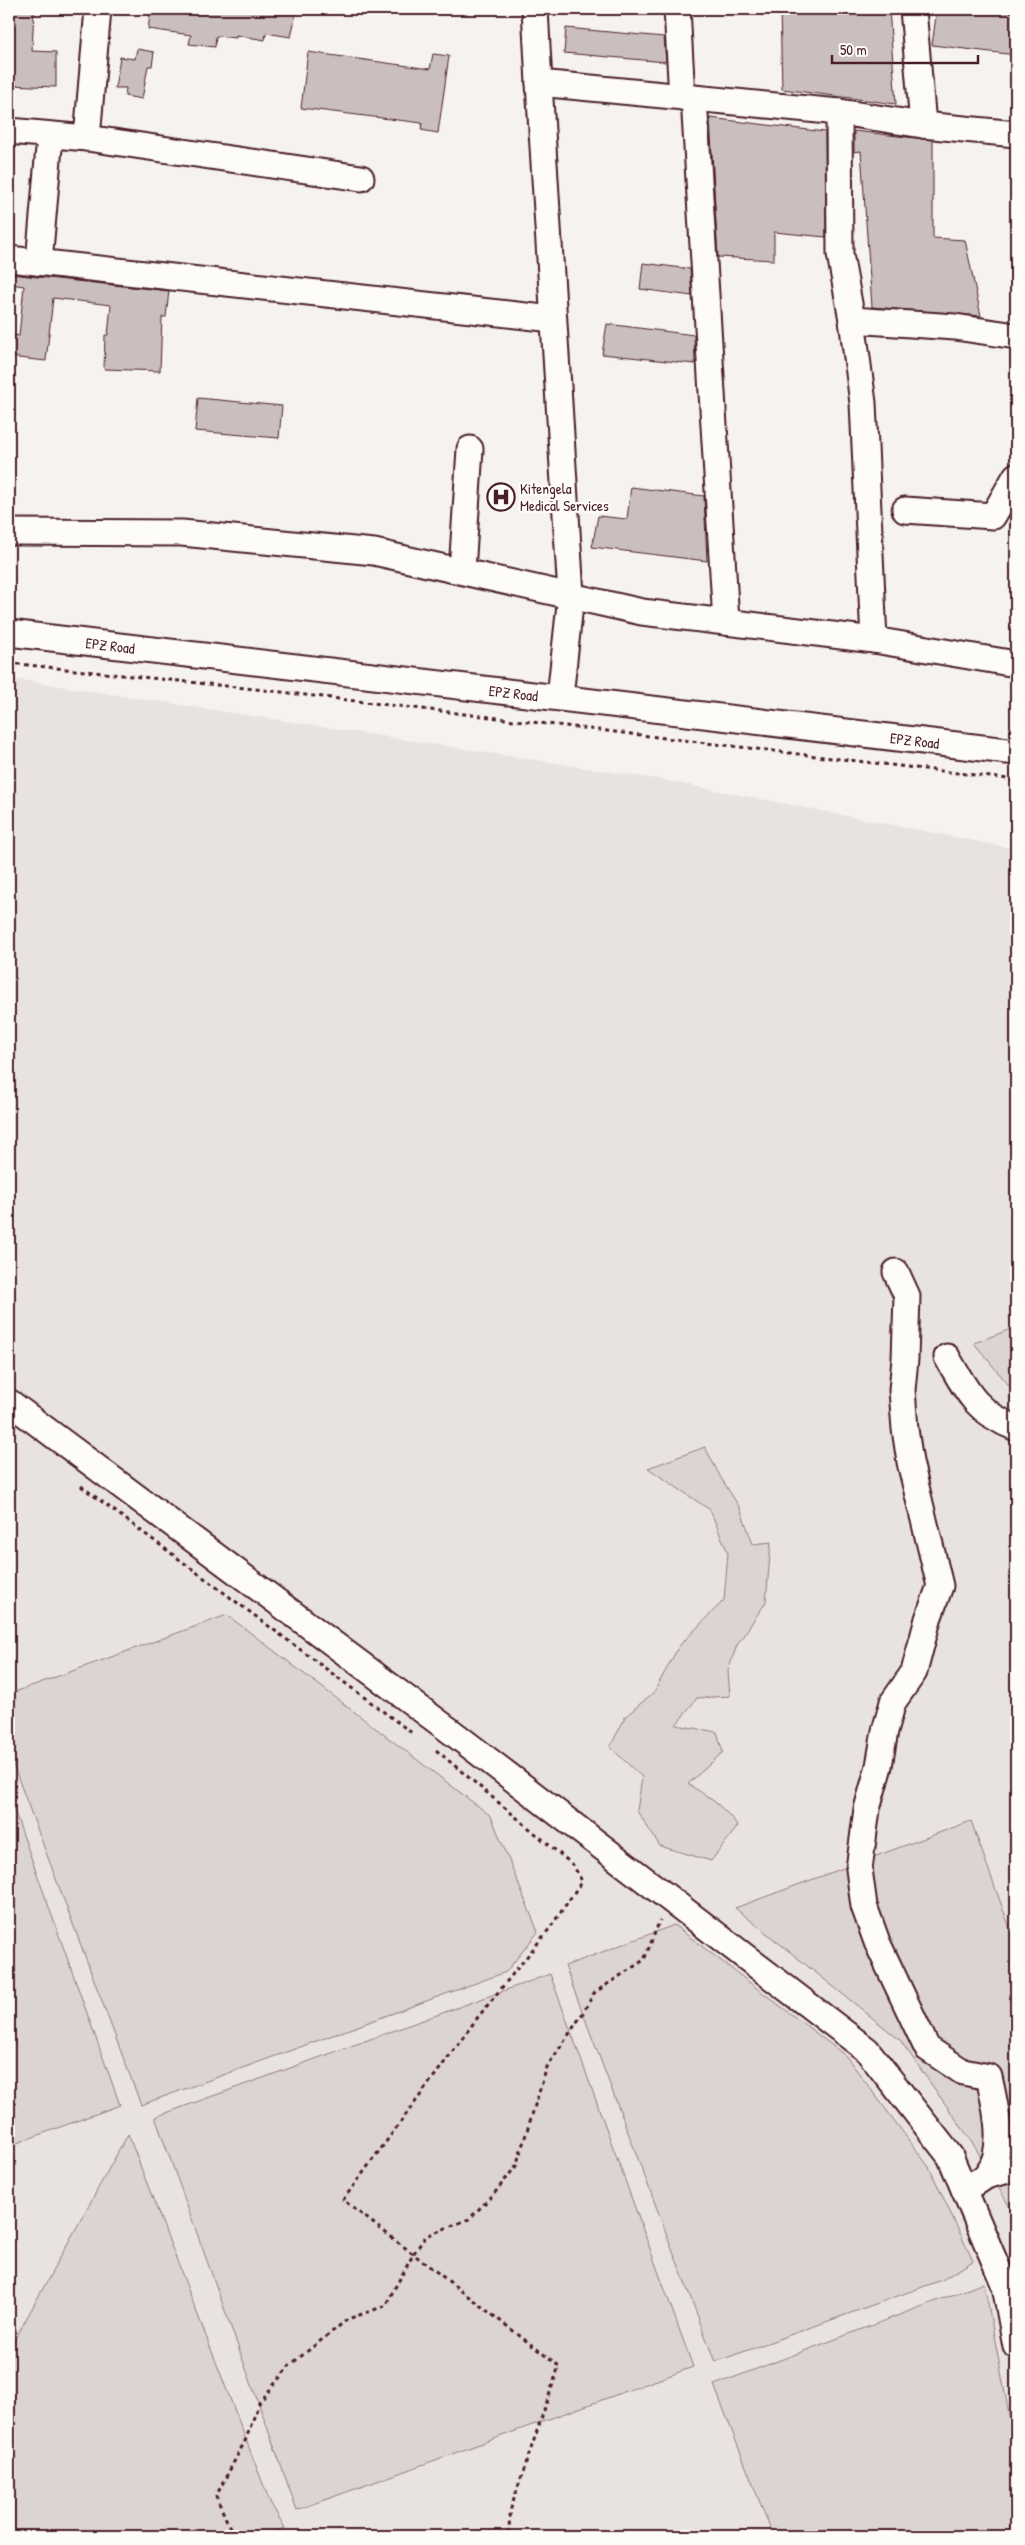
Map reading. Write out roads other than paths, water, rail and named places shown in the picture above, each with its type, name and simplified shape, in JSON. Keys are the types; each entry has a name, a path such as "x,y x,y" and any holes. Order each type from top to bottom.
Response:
{"street":[{"path":"87,138 98,9"},
{"path":"535,9 571,595 560,697"},
{"path":"677,9 688,98 726,622"},
{"path":"913,9 924,125"},
{"path":"539,84 839,112 924,125 1016,134"},
{"path":"839,112 840,254 864,403 874,640"},
{"path":"9,131 87,138 361,178"},
{"path":"39,262 50,136"},
{"path":"9,259 553,319"},
{"path":"852,320 955,327 1016,336"},
{"path":"462,571 470,449"},
{"path":"906,510 1004,517 1016,476"},
{"path":"9,532 182,533 374,552 642,612 874,640 1016,664"},
{"name":"EPZ Road","path":"9,632 1016,752"},
{"path":"896,1272 906,1296 902,1390 905,1429 910,1462 940,1586 928,1619 914,1672 893,1702 867,1809 860,1869 864,1906 877,1942 927,2048 963,2072 989,2077 997,2129 996,2159 986,2176"},
{"path":"947,1357 975,1404 1016,1428"},
{"path":"9,1402 457,1736 867,2050 950,2156 1005,2286 1016,2346"},
{"path":"964,2189 986,2176 1016,2168"}],"place":[{"name":"Kitengela Medical Services","path":"501,497"}]}
